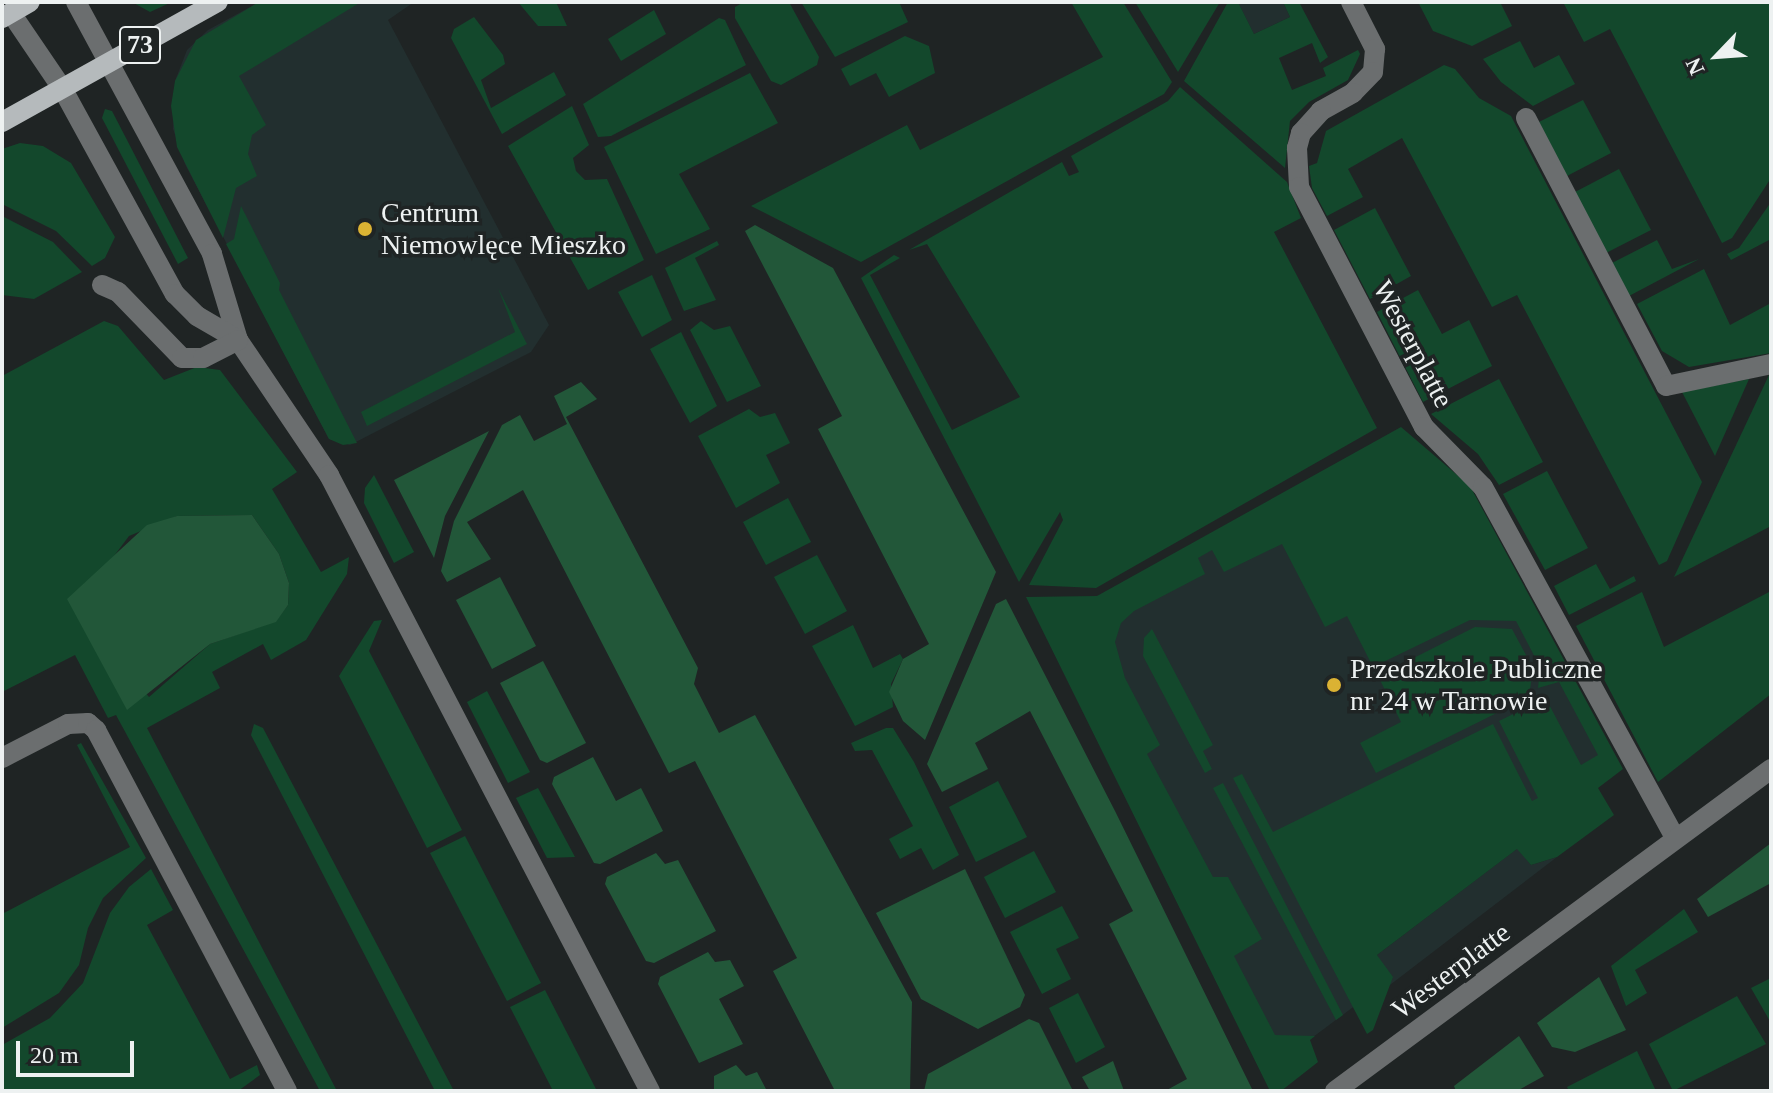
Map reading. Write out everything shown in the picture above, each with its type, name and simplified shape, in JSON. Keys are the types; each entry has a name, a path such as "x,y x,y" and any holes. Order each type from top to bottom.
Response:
{"main road":[{"path":"7,15 30,2"},
{"name":"73","path":"2,122 218,2"}],"street":[{"path":"76,2 221,274 238,340 329,475 650,1091"},
{"name":"Westerplatte","path":"1351,2 1375,49 1376,61 1368,81 1321,111 1301,133 1297,148 1299,187 1424,427 1483,487 1676,839"},
{"path":"7,15 62,88 175,294 197,316 238,340"},
{"path":"1526,118 1666,386 1771,364"},
{"path":"102,285 118,292 169,350 182,358 203,358 238,340"},
{"path":"2,758 68,724 88,723 105,746 287,1091"},
{"name":"Westerplatte","path":"1335,1091 1771,769"}],"shaded area":[{"path":"259,2 414,2 388,20 549,325 531,352 350,445 329,439 185,164 173,129 175,81 187,50 208,30"},
{"path":"1238,2 1283,2 1290,17 1254,34"},
{"name":"Przedszkole Publiczne nr 24 w Tarnowie","path":"1403,434 1605,752 1346,974 1360,1002 1301,1046 1269,1043 1067,618"},
{"path":"1518,848 1531,865 1557,857 1386,988 1388,980 1377,955"}],"green space":[{"path":"132,2 172,2 150,12"},
{"path":"259,2 361,2 239,76 266,125 252,135 248,154 257,176 236,188 223,238 177,147 171,106 175,81 196,40"},
{"path":"518,2 556,2 567,26 538,26"},
{"path":"744,2 789,2 819,57 817,65 781,85 771,81 735,18 735,7"},
{"path":"801,2 899,2 908,22 835,57"},
{"path":"1071,2 1123,2 1172,82 1164,94 861,262 751,206 907,125 920,150 1103,57"},
{"path":"1135,2 1220,2 1178,72"},
{"path":"1228,2 1238,2 1254,34 1290,17 1283,2 1299,2 1328,57 1320,63 1312,43 1279,58 1292,90 1326,76 1323,68 1358,50 1360,54 1348,80 1309,102 1290,121 1285,168 1184,81"},
{"path":"1418,2 1500,2 1512,26 1472,46 1433,31"},
{"path":"1563,2 1771,2 1771,178 1732,238 1722,243 1610,29 1584,42"},
{"path":"654,10 666,34 621,61 608,39"},
{"path":"474,17 503,55 505,64 481,80 491,108 554,72 566,95 502,134 451,38 454,29"},
{"path":"719,18 725,20 746,65 611,136 598,137 583,104"},
{"path":"905,36 929,46 935,73 889,97 876,73 850,86 841,69"},
{"path":"1520,41 1534,68 1559,55 1575,84 1533,106 1501,82 1483,59"},
{"path":"1444,65 1455,69 1479,98 1511,116 1702,482 1667,561 1659,565 1517,295 1492,307 1402,138 1348,169 1363,197 1327,216 1312,188 1309,166 1317,163 1326,131"},
{"path":"750,73 778,123 679,174 710,229 656,254 604,147"},
{"path":"1180,87 1287,182 1301,218 1274,232 1377,428 1096,588 1029,585 1063,520 1060,512 1019,582 861,278 894,255 900,258 870,275 952,430 1020,397 927,244 909,250 1062,162 1069,176 1079,172 1071,156 1168,101"},
{"path":"1583,100 1611,153 1567,176 1539,122"},
{"path":"572,106 589,145 573,158 576,171 585,180 607,179 644,260 588,290 508,146"},
{"path":"105,109 112,111 188,258 178,264 102,118"},
{"path":"20,143 43,146 71,163 115,237 105,258 92,266 56,231 2,204 2,149"},
{"path":"1619,169 1651,230 1606,253 1575,192"},
{"path":"1771,202 1771,239 1731,260 1727,254 1739,248"},
{"path":"241,206 280,283 279,290 357,443 343,445 329,439 226,244 234,239"},
{"path":"1375,208 1411,276 1370,299 1334,230"},
{"path":"2,216 53,242 82,272 34,299 2,295"},
{"path":"755,225 833,268 996,572 925,740 903,721 889,692 903,659 929,644 818,429 842,416 745,231"},
{"path":"1657,240 1672,269 1699,259 1629,296 1612,263"},
{"path":"717,241 719,245 695,258 716,300 684,311 665,268"},
{"path":"1704,269 1730,325 1771,303 1771,353 1689,367 1662,351 1637,304"},
{"path":"652,275 672,320 642,337 618,292"},
{"path":"498,288 527,344 367,426 361,412 515,332"},
{"path":"1418,290 1442,334 1469,320 1492,366 1423,402 1377,312"},
{"path":"104,321 118,326 164,380 197,367 220,370 297,472 272,489 321,572 349,557 347,574 306,640 271,660 263,644 212,672 220,688 147,728 337,1091 320,1091 116,715 108,718 75,655 2,692 2,376","holes":["252,515 279,554 289,583 288,605 276,621 210,644 149,697 68,600 105,568 129,536 177,516"]},
{"path":"701,321 714,330 730,326 761,386 727,402 690,330"},
{"path":"681,332 717,406 690,423 650,349"},
{"path":"1769,375 1771,526 1674,577"},
{"path":"1499,379 1543,462 1499,485 1478,454 1431,414"},
{"path":"1749,379 1715,456 1682,392"},
{"path":"581,382 597,399 566,417 698,668 694,684 719,733 755,715 912,1002 910,1091 835,1091 773,971 797,958 695,761 669,773 523,490 467,522 491,559 447,582 441,571 454,521 502,425 520,415 534,441 567,424 554,396"},
{"path":"749,409 760,417 775,413 790,443 766,455 780,483 736,508 698,436"},
{"path":"1401,427 1470,486 1623,769 1598,788 1614,815 1557,857 1531,865 1517,849 1377,955 1393,977 1373,1030 1367,1034 1233,778 1242,774 1273,832 1493,724 1532,801 1538,798 1499,721 1536,703 1538,695 1544,695 1581,765 1598,755 1559,682 1538,688 1540,667 1516,621 1470,620 1373,667 1347,616 1325,627 1282,544 1224,572 1212,550 1198,558 1205,574 1134,611 1121,623 1115,642 1125,678 1160,745 1147,754 1213,877 1228,877 1262,939 1234,956 1275,1035 1315,1036 1310,1040 1318,1062 1281,1091 1270,1091 1026,597 1097,596"},
{"path":"489,431 445,516 434,558 394,480"},
{"path":"1547,471 1588,548 1545,570 1503,494"},
{"path":"374,475 414,552 394,563 364,503 365,488"},
{"path":"788,498 811,542 766,565 743,522"},
{"path":"252,515 279,554 289,583 288,605 276,622 210,644 127,710 67,599 147,525 177,516"},
{"path":"817,555 847,611 805,634 774,577"},
{"path":"1596,564 1610,589 1634,576 1636,581 1569,615 1554,586"},
{"path":"500,577 536,646 492,669 456,600"},
{"path":"1771,591 1771,694 1658,782 1576,626 1642,592 1664,647"},
{"path":"1006,599 1253,1091 1165,1091 1187,1079 1109,924 1133,911 1030,711 975,743 988,769 942,792 927,764 996,604"},
{"path":"382,620 369,651 462,830 427,848 339,676 374,621"},
{"path":"853,625 873,668 900,654 903,659 891,684 893,707 855,726 812,646"},
{"path":"1475,627 1512,629 1533,668 1529,697 1376,773 1360,743 1401,722 1378,676"},
{"path":"1152,629 1213,745 1203,751 1212,769 1205,773 1143,656 1144,638"},
{"path":"543,661 586,743 547,763 540,760 500,683"},
{"path":"487,691 530,772 508,783 467,702"},
{"path":"254,724 263,728 454,1091 435,1091 251,735"},
{"path":"893,728 914,762 959,855 933,870 921,848 900,859 889,839 913,826 872,750 855,751 851,743"},
{"path":"81,743 146,858 103,898 88,928 79,965 59,993 2,1028 2,914 130,847 77,745"},
{"path":"593,757 616,801 641,788 663,831 600,864 594,863 552,784 554,777"},
{"path":"998,781 1027,837 976,862 949,807"},
{"path":"1223,783 1343,1015 1336,1020 1213,788"},
{"path":"538,788 575,857 547,858 516,798"},
{"path":"465,836 541,983 507,1001 430,853"},
{"path":"1771,843 1771,883 1708,917 1697,899"},
{"path":"1034,851 1056,892 1005,918 984,877"},
{"path":"656,853 665,864 678,860 716,931 654,963 646,961 605,884 607,877"},
{"path":"151,869 173,910 147,925 230,1079 257,1065 260,1075 238,1091 2,1091 2,1045 50,1018 83,983 110,913 129,887"},
{"path":"965,869 1025,995 1020,1007 978,1029 921,999 876,913"},
{"path":"1062,906 1079,938 1056,949 1071,979 1042,994 1010,932"},
{"path":"1684,909 1698,932 1635,970 1647,993 1626,1006 1611,966"},
{"path":"708,952 715,962 730,960 744,986 719,999 743,1044 699,1063 658,984 660,977"},
{"path":"1599,977 1626,1030 1575,1052 1552,1047 1537,1023"},
{"path":"1771,978 1771,1023 1751,988"},
{"path":"545,990 597,1091 553,1091 510,1007"},
{"path":"1078,993 1105,1047 1076,1063 1049,1008"},
{"path":"1737,996 1766,1044 1673,1091 1649,1044"},
{"path":"1029,1019 1039,1023 1073,1091 924,1091 928,1074"},
{"path":"1519,1036 1544,1076 1517,1091 1456,1091 1454,1086"},
{"path":"1637,1051 1656,1091 1569,1091 1567,1087"},
{"path":"1113,1061 1124,1091 1090,1091 1082,1077"},
{"path":"736,1065 746,1076 757,1072 767,1091 714,1091 714,1076"}],"place":[{"name":"Centrum Niemowlęce Mieszko","path":"365,229"},
{"name":"Przedszkole Publiczne nr 24 w Tarnowie","path":"1334,685"}]}
